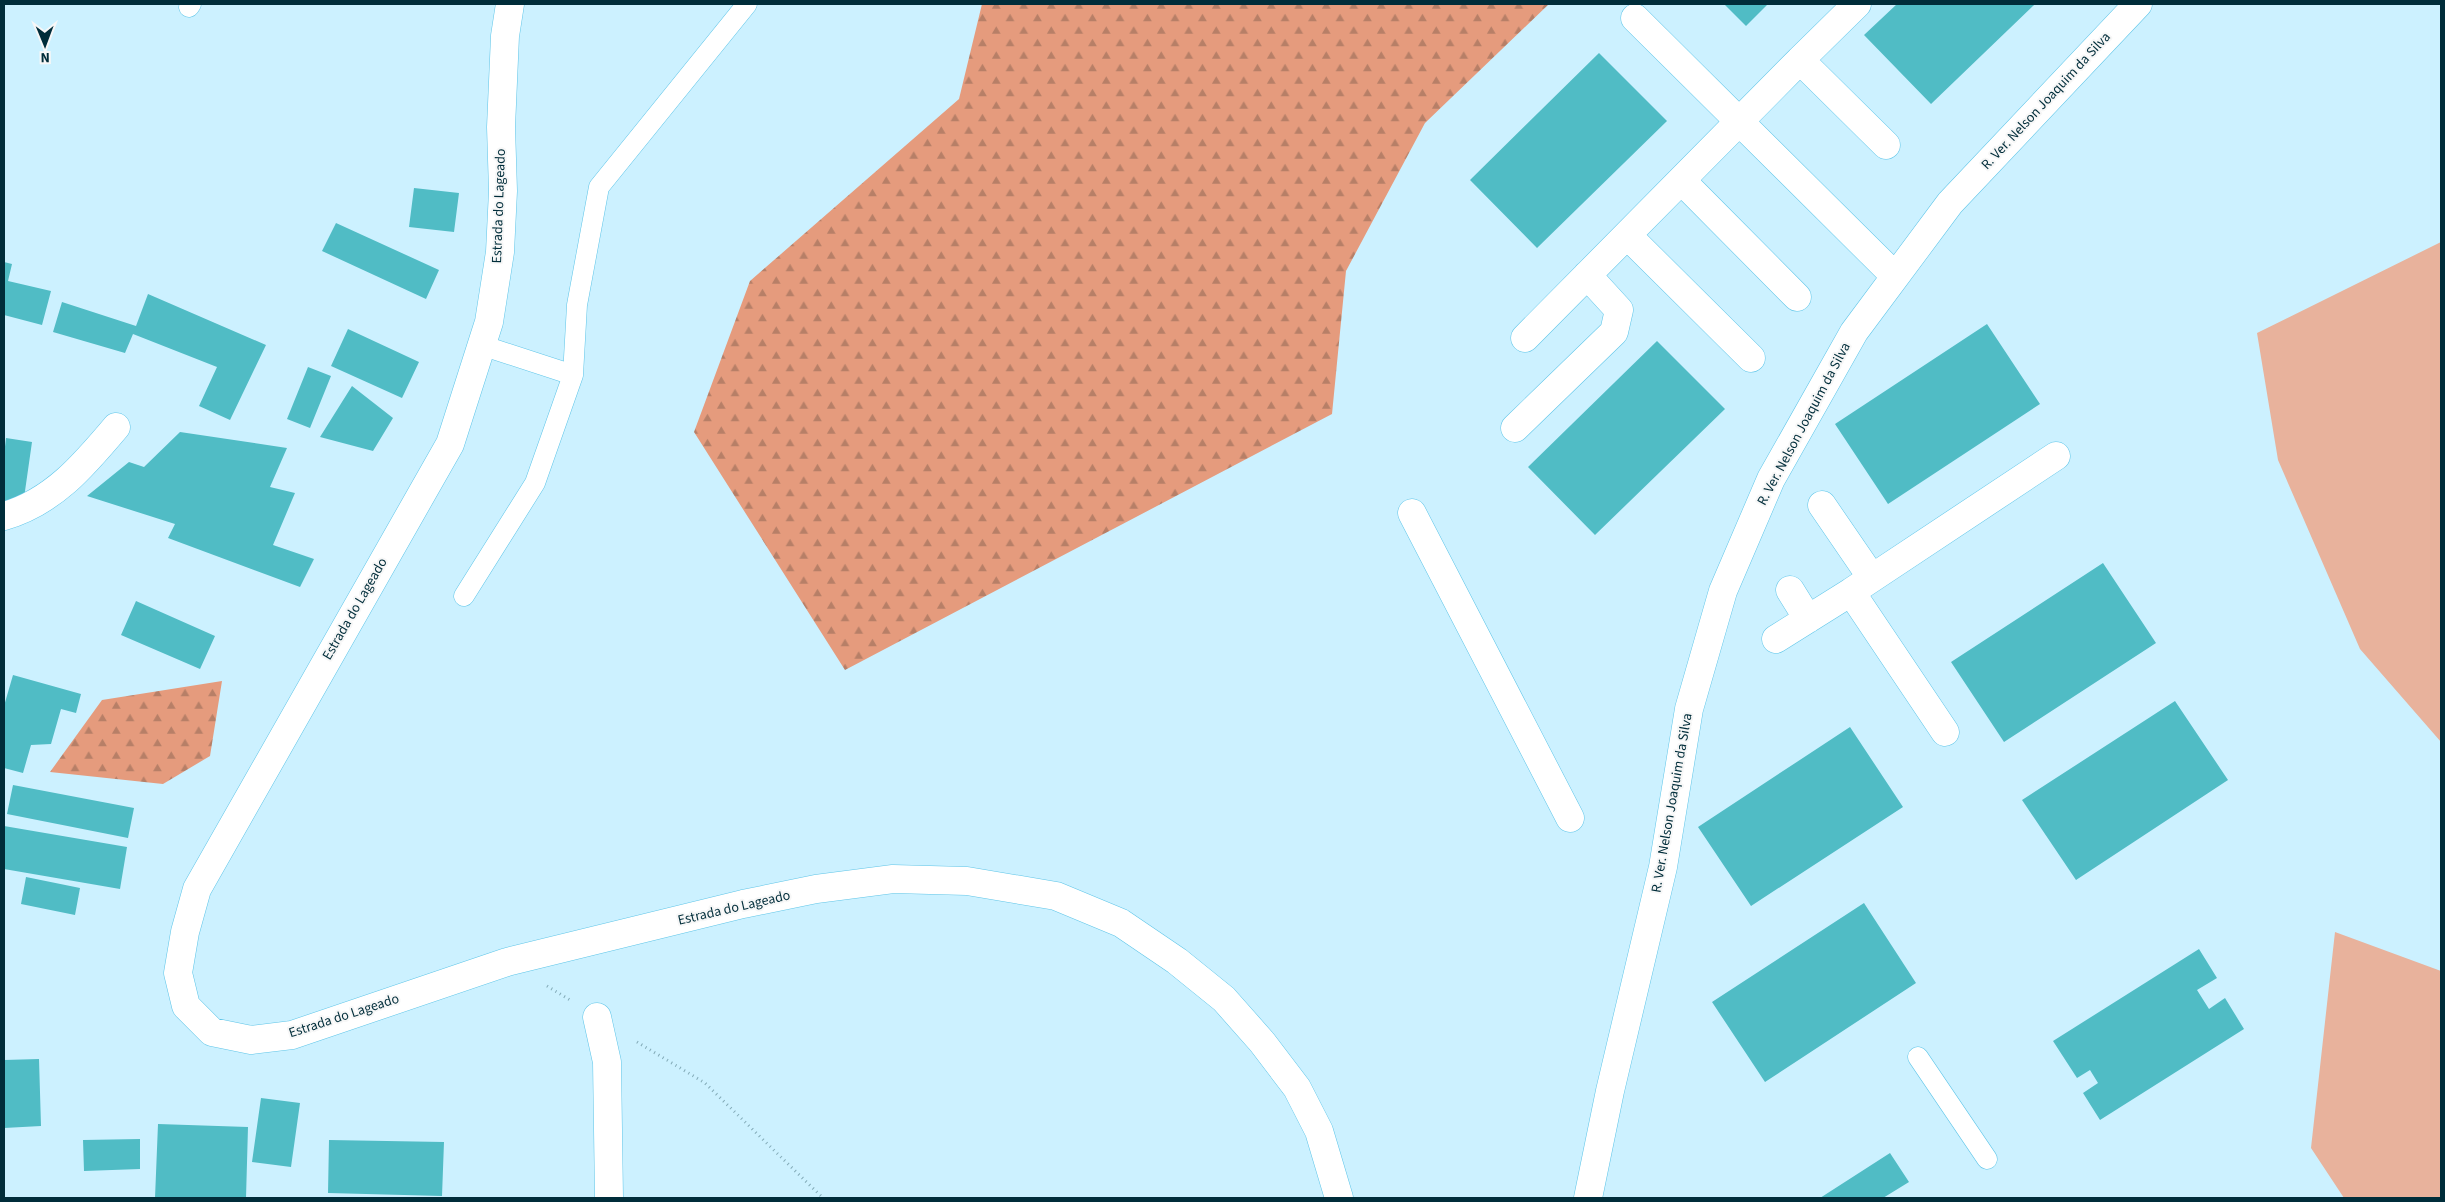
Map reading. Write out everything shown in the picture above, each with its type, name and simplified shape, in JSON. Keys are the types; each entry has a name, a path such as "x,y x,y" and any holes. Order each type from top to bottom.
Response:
{"street":[{"name":"Estrada do Lageado","path":"510,4 505,36 501,127 502,191 500,252 489,322 450,444 197,889 184,932 178,972 186,1006 212,1032 250,1040 292,1035 508,962 743,904 816,889 893,879 967,881 1056,896 1121,923 1177,961 1224,999 1262,1042 1297,1088 1319,1131 1339,1198"},
{"path":"1524,338 1857,4"},
{"name":"R. Ver. Nelson Joaquim da Silva","path":"1588,1198 1610,1091 1663,867 1689,709 1722,591 1770,479 1854,332 1950,202 2138,4"},
{"path":"1635,18 1741,121 1895,276"},
{"path":"1800,60 1886,144"},
{"path":"1682,181 1797,297"},
{"path":"1627,235 1751,358"},
{"path":"1515,428 1614,332 1619,310 1587,275"},
{"path":"4,516 45,499 82,468 116,427"},
{"path":"1776,639 2056,456"},
{"path":"1822,505 1861,585 1945,732"},
{"path":"1412,512 1570,818"},
{"path":"1790,590 1808,619"},
{"path":"597,1017 607,1062 609,1198"}],"lane":[{"path":"464,596 535,483 573,375 577,305 599,187 747,4"},
{"path":"481,345 573,375"},
{"path":"1918,1057 1987,1159"}],"path":[{"path":"508,962 705,1084 822,1198"}],"shaded area":[{"path":"2441,242 2441,742 2360,649 2278,460 2257,333"},
{"path":"2335,932 2441,971 2441,1198 2344,1198 2311,1148"}],"green space":[{"path":"982,4 1549,4 1425,123 1346,271 1332,414 845,670 694,432 750,281 959,99"},
{"path":"222,681 210,756 163,784 50,772 102,700"}],"building":[{"path":"1724,4 1768,4 1746,26"},
{"path":"1897,4 2035,4 1931,104 1864,35"},
{"path":"1599,53 1667,121 1537,248 1470,180"},
{"path":"414,188 459,193 454,232 409,227"},
{"path":"336,223 439,270 426,299 322,251"},
{"path":"4,262 12,264 8,281 51,291 42,325 4,315"},
{"path":"148,294 266,345 230,420 199,406 217,367 133,334 125,353 53,332 62,302 136,326"},
{"path":"1987,324 2040,404 1888,504 1835,424"},
{"path":"348,329 419,362 402,398 331,366"},
{"path":"1657,341 1725,409 1595,535 1528,467"},
{"path":"308,367 331,376 310,428 287,419"},
{"path":"352,386 393,418 373,451 320,437"},
{"path":"180,432 287,448 270,487 295,493 273,545 314,559 300,587 168,538 175,524 87,496 129,462 144,467"},
{"path":"6,438 32,442 23,505 4,502"},
{"path":"2103,563 2156,643 2004,742 1951,662"},
{"path":"136,601 215,636 200,669 121,635"},
{"path":"13,675 81,694 76,713 61,709 51,744 31,745 23,773 4,768 4,706"},
{"path":"2175,701 2228,780 2076,880 2022,800"},
{"path":"1850,727 1903,807 1751,906 1698,827"},
{"path":"13,785 134,808 128,838 7,814"},
{"path":"4,826 127,847 120,889 4,869"},
{"path":"26,877 80,888 75,915 21,904"},
{"path":"1864,903 1916,983 1765,1082 1712,1002"},
{"path":"2199,949 2217,978 2197,990 2209,1009 2225,998 2244,1029 2100,1120 2083,1093 2098,1083 2090,1070 2077,1078 2053,1041"},
{"path":"39,1059 41,1126 4,1128 4,1060"},
{"path":"261,1098 300,1103 291,1167 252,1162"},
{"path":"158,1124 248,1127 246,1198 155,1198"},
{"path":"140,1139 140,1169 84,1171 83,1140"},
{"path":"329,1140 444,1142 442,1196 328,1193"},
{"path":"1890,1153 1909,1182 1883,1198 1820,1198"}]}
